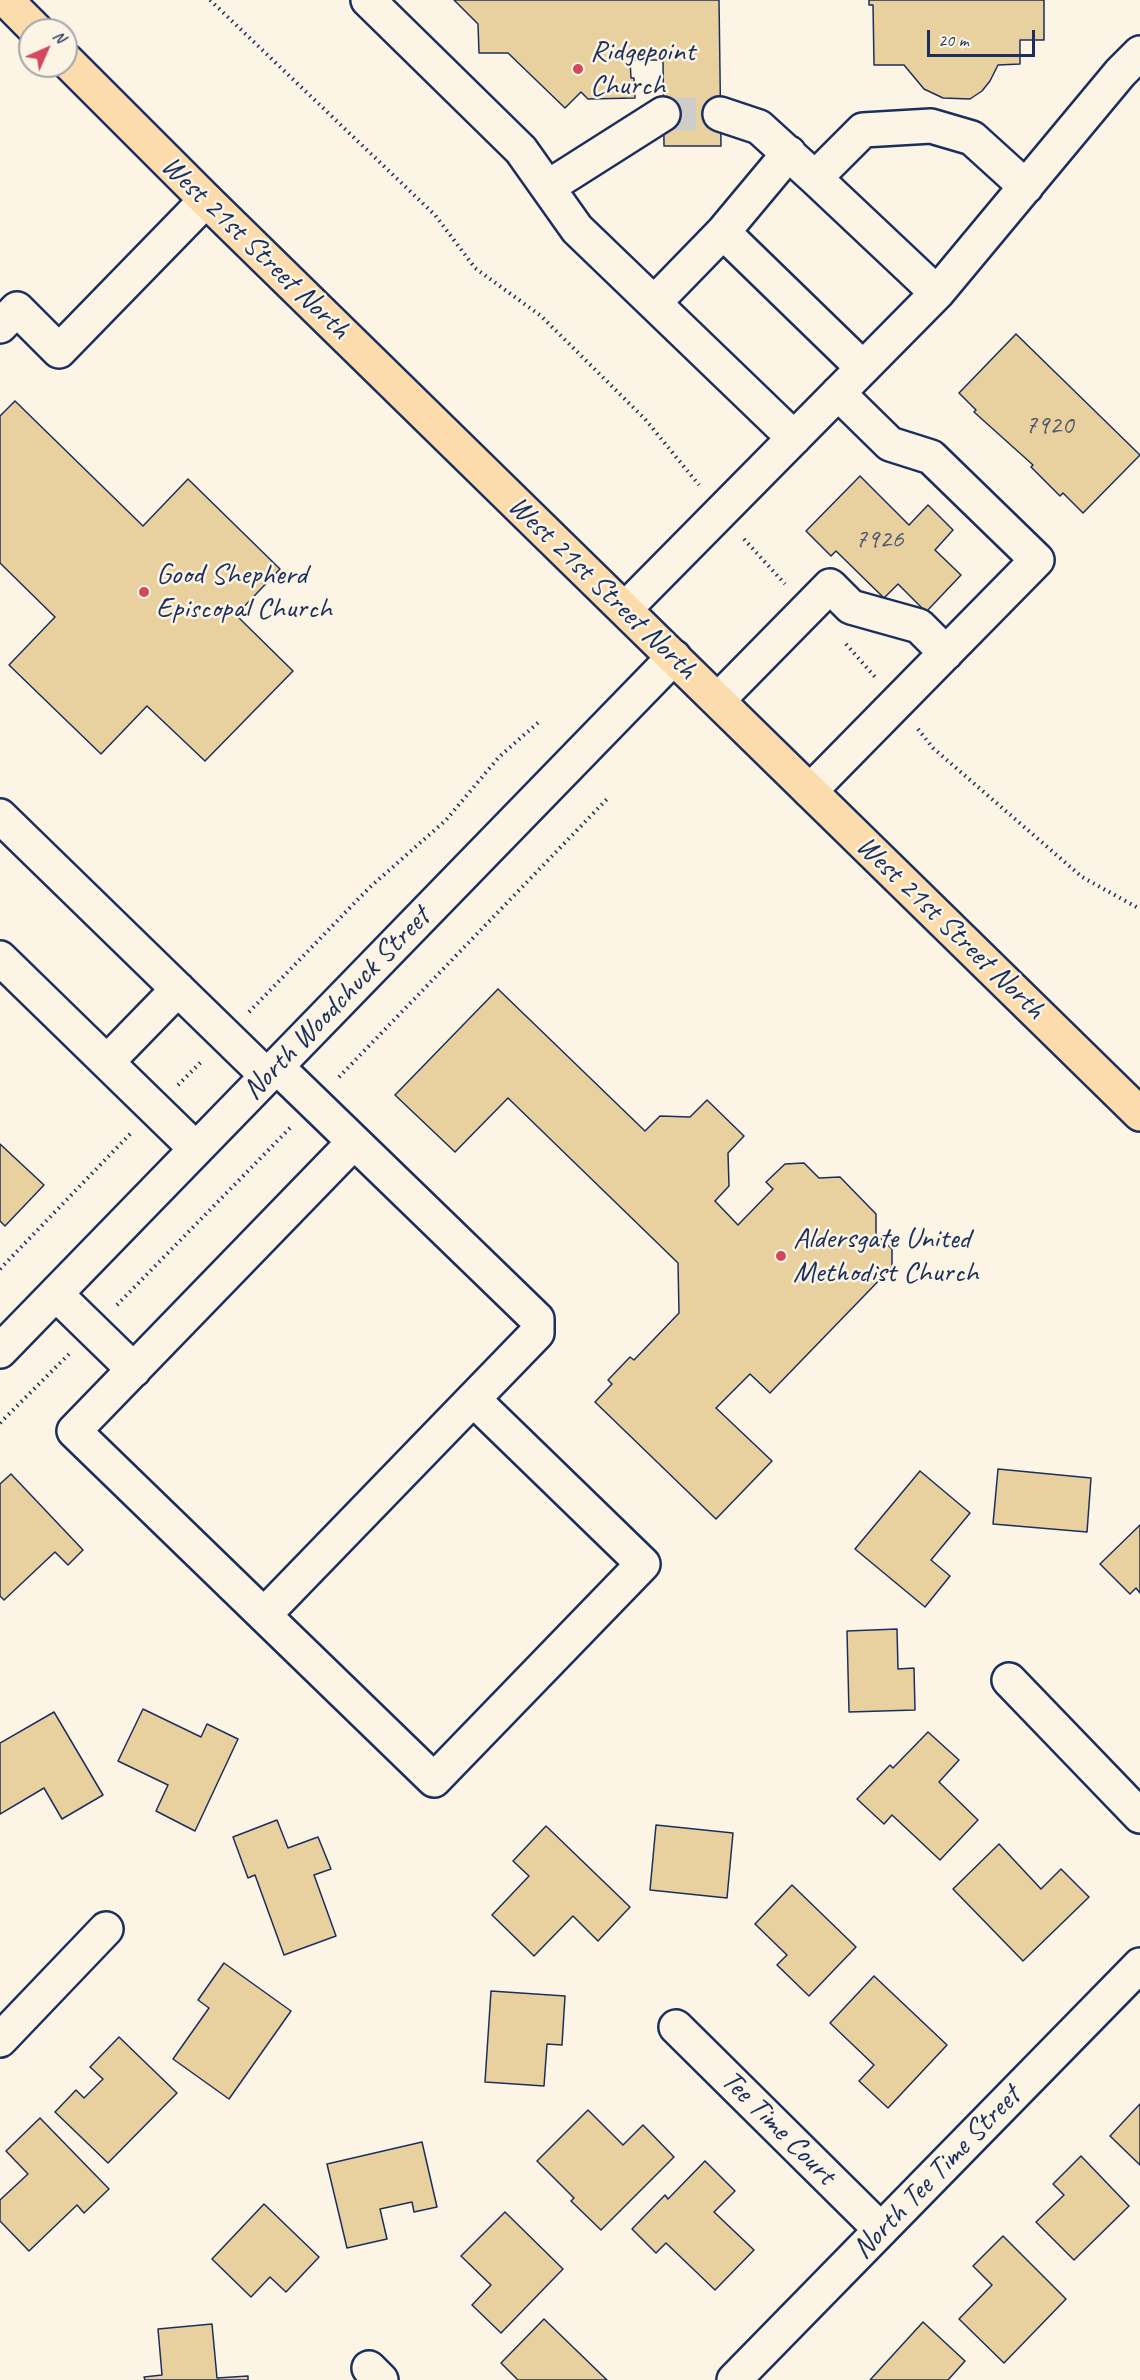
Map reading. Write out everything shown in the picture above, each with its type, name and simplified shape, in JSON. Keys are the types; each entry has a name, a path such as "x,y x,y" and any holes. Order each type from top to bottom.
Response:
{"main road":[{"path":"6,0 24,18"},
{"name":"West 21st Street North","path":"78,72 1140,1114"}],"street":[{"path":"369,0 521,150 577,229 794,438"},
{"path":"625,609 937,293 1120,73 1140,53"},
{"path":"548,187 663,114"},
{"path":"720,114 759,127 937,293"},
{"path":"815,178 863,130 931,126 972,138 1026,187"},
{"path":"654,303 723,232 789,153"},
{"path":"0,326 16,309 59,351 206,200"},
{"path":"723,232 863,368"},
{"path":"810,791 1037,560 931,458 890,444 838,393"},
{"path":"718,700 830,586 851,607 919,626 946,653"},
{"name":"North Woodchuck Street","path":"0,1351 674,657"},
{"path":"0,816 226,1036 272,1071 354,1142 537,1319 537,1333 264,1615"},
{"path":"0,958 196,1149"},
{"path":"107,1062 178,989"},
{"path":"354,1142 74,1431 434,1780 643,1564 473,1399"},
{"path":"56,1294 134,1370"},
{"path":"1009,1680 1140,1816"},
{"path":"0,2040 106,1929"},
{"name":"North Tee Time Street","path":"734,2380 1140,1965"},
{"name":"Tee Time Court","path":"675,2027 881,2230"}],"path":[{"path":"210,0 435,215 475,268 541,316 645,419 759,558 852,650 933,748 1082,876 1140,909"},
{"path":"0,1269 369,888 446,820 498,757 541,720"}],"building":[{"name":"Ridgepoint Church","path":"454,0 719,0 721,146 664,146 663,60 630,60 635,98 588,99 581,92 565,108 508,53 479,53 478,24"},
{"path":"869,0 1044,0 1044,40 1020,40 1020,64 998,65 982,91 970,99 943,98 924,89 904,65 874,65 873,5 869,5"},
{"path":"1016,334 1140,455 1083,513 1063,493 1060,496 1031,467 1033,465 974,412 976,410 959,393"},
{"name":"Good Shepherd Episcopal Church","path":"15,401 143,526 188,479 280,569 236,615 293,671 205,761 147,706 101,754 9,665 55,617 0,563 0,416"},
{"path":"860,476 909,525 928,505 953,530 935,550 961,575 926,612 898,584 884,598 836,551 831,556 806,531"},
{"name":"Aldersgate United Methodist Church","path":"498,989 645,1131 660,1116 690,1117 707,1100 744,1136 728,1153 729,1186 715,1201 738,1225 773,1189 766,1182 785,1164 804,1163 819,1178 840,1177 876,1214 876,1234 892,1249 892,1267 770,1393 750,1374 716,1408 772,1461 716,1519 595,1402 612,1384 608,1380 630,1357 634,1360 679,1313 678,1263 508,1098 455,1152 395,1095"},
{"path":"0,1144 44,1185 5,1226 0,1221"},
{"path":"998,1469 1091,1478 1087,1532 993,1524"},
{"path":"920,1471 970,1513 931,1560 950,1576 925,1607 855,1549"},
{"path":"11,1474 83,1550 68,1565 55,1552 4,1600 0,1596 0,1484"},
{"path":"1140,1525 1140,1593 1136,1588 1130,1594 1100,1564"},
{"path":"897,1629 898,1669 914,1668 915,1710 849,1712 847,1631"},
{"path":"143,1709 201,1737 207,1724 238,1739 195,1831 156,1811 168,1785 118,1761"},
{"path":"54,1712 103,1795 62,1819 44,1788 0,1814 0,1743"},
{"path":"928,1732 959,1760 939,1782 978,1820 940,1860 892,1815 884,1824 857,1799 890,1765 893,1768"},
{"path":"277,1820 288,1848 318,1837 331,1869 314,1875 336,1936 284,1955 255,1875 248,1878 233,1837"},
{"path":"656,1825 733,1833 727,1898 650,1890"},
{"path":"546,1826 630,1907 598,1941 573,1916 534,1956 492,1915 529,1876 513,1861"},
{"path":"999,1844 1041,1889 1061,1869 1089,1897 1023,1961 953,1889"},
{"path":"792,1885 856,1947 809,1996 777,1965 787,1955 755,1924"},
{"path":"224,1963 291,2011 229,2099 173,2059 209,2008 198,2000"},
{"path":"874,1976 947,2045 888,2108 859,2081 874,2065 830,2023"},
{"path":"491,1991 565,1996 562,2045 547,2044 544,2086 485,2082"},
{"path":"119,2037 177,2093 108,2163 55,2112 76,2090 84,2098 103,2079 90,2067"},
{"path":"1140,2104 1140,2165 1110,2136"},
{"path":"588,2110 623,2145 643,2125 674,2157 601,2230 571,2201 574,2198 537,2161"},
{"path":"40,2118 109,2189 84,2213 77,2205 29,2251 0,2221 0,2200 28,2174 6,2151"},
{"path":"422,2142 437,2207 414,2212 412,2202 380,2209 387,2239 347,2248 327,2164"},
{"path":"1081,2156 1129,2206 1074,2260 1036,2222 1064,2195 1053,2184"},
{"path":"705,2161 735,2191 714,2212 754,2250 715,2290 666,2243 656,2253 632,2229 665,2195 668,2199"},
{"path":"264,2204 319,2257 286,2292 270,2277 251,2297 212,2259"},
{"path":"505,2212 563,2269 501,2333 472,2305 491,2285 461,2256"},
{"path":"1003,2236 1066,2299 1004,2363 959,2319 992,2285 973,2266"},
{"path":"544,2319 607,2380 518,2380 501,2363"},
{"path":"923,2322 965,2361 948,2380 870,2380"},
{"path":"212,2324 217,2378 248,2376 248,2380 145,2380 144,2377 162,2375 158,2329"}],"tunnel":[{"path":"663,114 720,114"}],"place":[{"name":"Ridgepoint Church","path":"578,69"},
{"name":"Good Shepherd Episcopal Church","path":"144,592"},
{"name":"Aldersgate United Methodist Church","path":"781,1256"}]}
